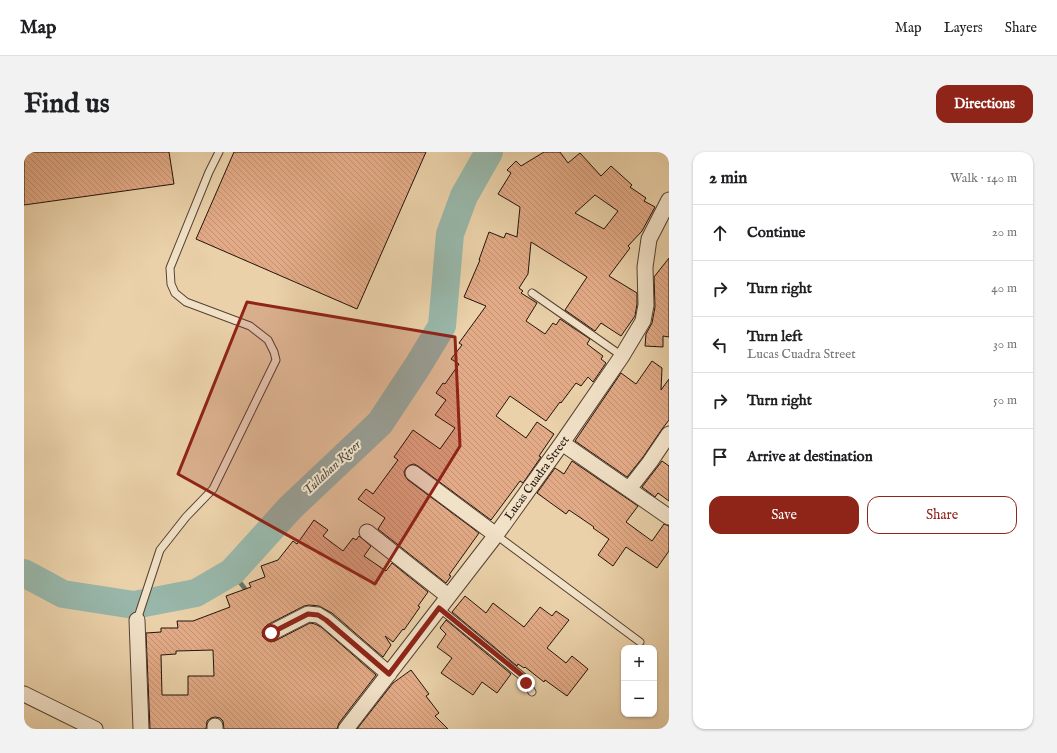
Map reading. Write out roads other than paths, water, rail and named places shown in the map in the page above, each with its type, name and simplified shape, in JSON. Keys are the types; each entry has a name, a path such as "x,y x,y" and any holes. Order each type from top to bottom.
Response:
{"street":[{"name":"Lucas Cuadra Street","path":"346,729 496,535 562,443 622,356 644,321 646,305 646,267 649,239 669,200"},
{"path":"629,489 669,434"},
{"path":"562,443 669,517"},
{"path":"413,473 496,535"},
{"path":"367,532 448,596"},
{"path":"271,633 308,614 318,615 326,620 389,674"},
{"path":"137,620 141,729"},
{"path":"24,694 95,729"}],"lane":[{"path":"137,620 160,550 186,517 212,489 276,360 268,340 250,326 186,302 175,293 171,284 170,268 209,172 219,152"},
{"path":"532,293 622,356"},
{"path":"496,535 640,642"},
{"path":"439,608 524,677 532,692"}],"waterway":[{"name":"Tullahan River","path":"24,573 63,594 134,605 196,593 232,572 290,508 380,423 417,367 442,326 450,234 464,196 489,152"},
{"path":"232,572 249,594"}]}
